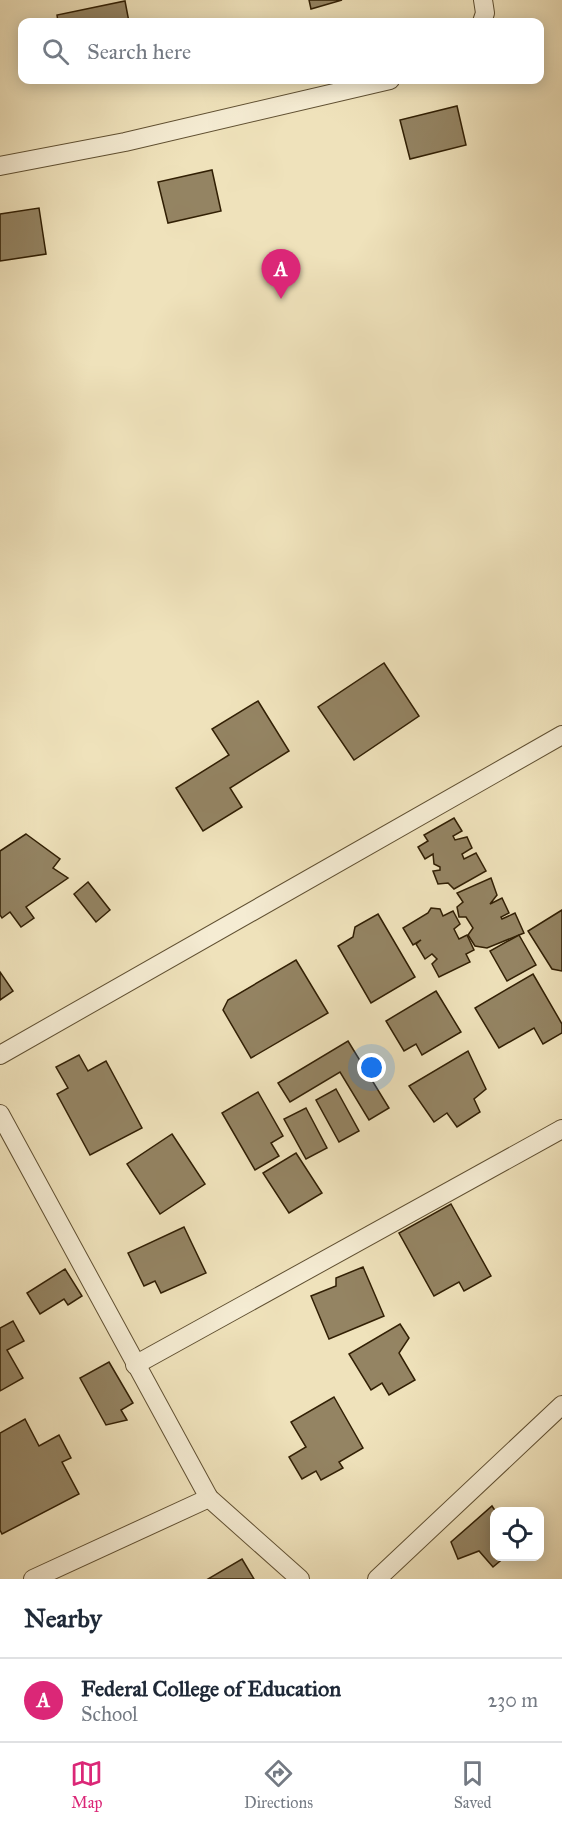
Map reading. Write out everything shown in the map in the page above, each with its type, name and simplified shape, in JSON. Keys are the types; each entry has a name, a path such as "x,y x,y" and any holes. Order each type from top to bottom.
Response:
{"street":[{"path":"483,0 483,18"},
{"path":"0,166 125,142 373,84"},
{"path":"0,1055 562,735"},
{"path":"0,1114 209,1498 300,1579"},
{"path":"135,1365 562,1129"},
{"path":"377,1579 562,1405"},
{"path":"33,1579 209,1498"}],"building":[{"path":"309,0 342,0 311,9"},
{"path":"125,1 128,18 57,18 57,15"},
{"path":"457,106 466,145 410,159 400,120"},
{"path":"212,170 221,211 168,223 158,182"},
{"path":"39,208 46,254 0,261 0,214"},
{"path":"384,663 419,716 354,760 318,707"},
{"path":"258,701 289,751 230,788 242,807 203,831 176,788 229,755 212,729"},
{"path":"454,818 462,831 453,836 455,840 467,837 472,848 462,854 464,859 476,853 486,871 454,889 448,883 438,884 433,871 440,870 440,867 434,864 433,854 425,859 418,847 428,841 424,835"},
{"path":"26,834 60,859 53,868 68,878 26,907 34,918 21,927 10,912 2,918 0,915 0,851"},
{"path":"491,878 497,895 490,904 502,898 509,913 501,917 502,919 515,913 524,933 487,948 475,946 468,935 473,928 466,917 459,917 457,907 463,902 457,893"},
{"path":"88,882 110,910 96,922 74,894"},
{"path":"431,908 440,909 443,916 453,911 460,924 454,929 459,939 467,935 474,950 466,954 470,962 439,977 432,964 437,959 432,954 425,959 416,944 421,940 413,945 403,928 428,913"},
{"path":"562,910 562,971 552,969 528,931"},
{"path":"378,914 415,977 371,1003 338,946 353,937 355,927"},
{"path":"519,935 536,965 507,981 490,951"},
{"path":"296,960 328,1013 251,1058 223,1010 228,1000"},
{"path":"0,972 13,991 0,1000"},
{"path":"533,974 562,1024 562,1033 543,1044 534,1028 499,1048 475,1008"},
{"path":"436,991 461,1032 422,1055 416,1044 404,1051 386,1021"},
{"path":"348,1041 389,1108 369,1120 340,1072 290,1102 278,1083"},
{"path":"468,1051 486,1089 474,1099 480,1112 457,1127 447,1113 434,1122 409,1086"},
{"path":"79,1055 88,1071 106,1061 142,1128 90,1155 57,1094 68,1088 56,1067"},
{"path":"336,1089 359,1131 339,1142 316,1100"},
{"path":"258,1092 283,1136 271,1143 279,1156 255,1170 222,1113"},
{"path":"306,1108 327,1148 306,1159 284,1119"},
{"path":"172,1134 205,1184 160,1214 127,1164"},
{"path":"296,1153 322,1193 289,1213 263,1173"},
{"path":"451,1204 491,1276 464,1291 459,1282 434,1296 399,1233"},
{"path":"184,1227 206,1273 161,1293 155,1281 144,1286 128,1253"},
{"path":"363,1267 384,1316 329,1339 311,1296 336,1286 336,1278"},
{"path":"65,1269 82,1296 68,1305 64,1299 40,1314 27,1293"},
{"path":"13,1321 24,1341 7,1350 23,1378 0,1391 0,1328"},
{"path":"400,1324 409,1338 399,1353 415,1380 389,1395 382,1383 371,1390 349,1354"},
{"path":"109,1362 133,1403 121,1410 127,1420 106,1425 80,1378"},
{"path":"334,1397 363,1448 339,1462 343,1468 321,1480 316,1471 302,1479 289,1457 306,1447 291,1422"},
{"path":"25,1419 39,1446 59,1435 71,1458 62,1462 79,1494 2,1534 0,1530 0,1433"},
{"path":"490,1508 490,1561 500,1561 493,1567 479,1551 458,1559 451,1542"},
{"path":"242,1559 254,1579 208,1579"}],"place":[{"name":"Federal College of Education","path":"281,299"}]}
